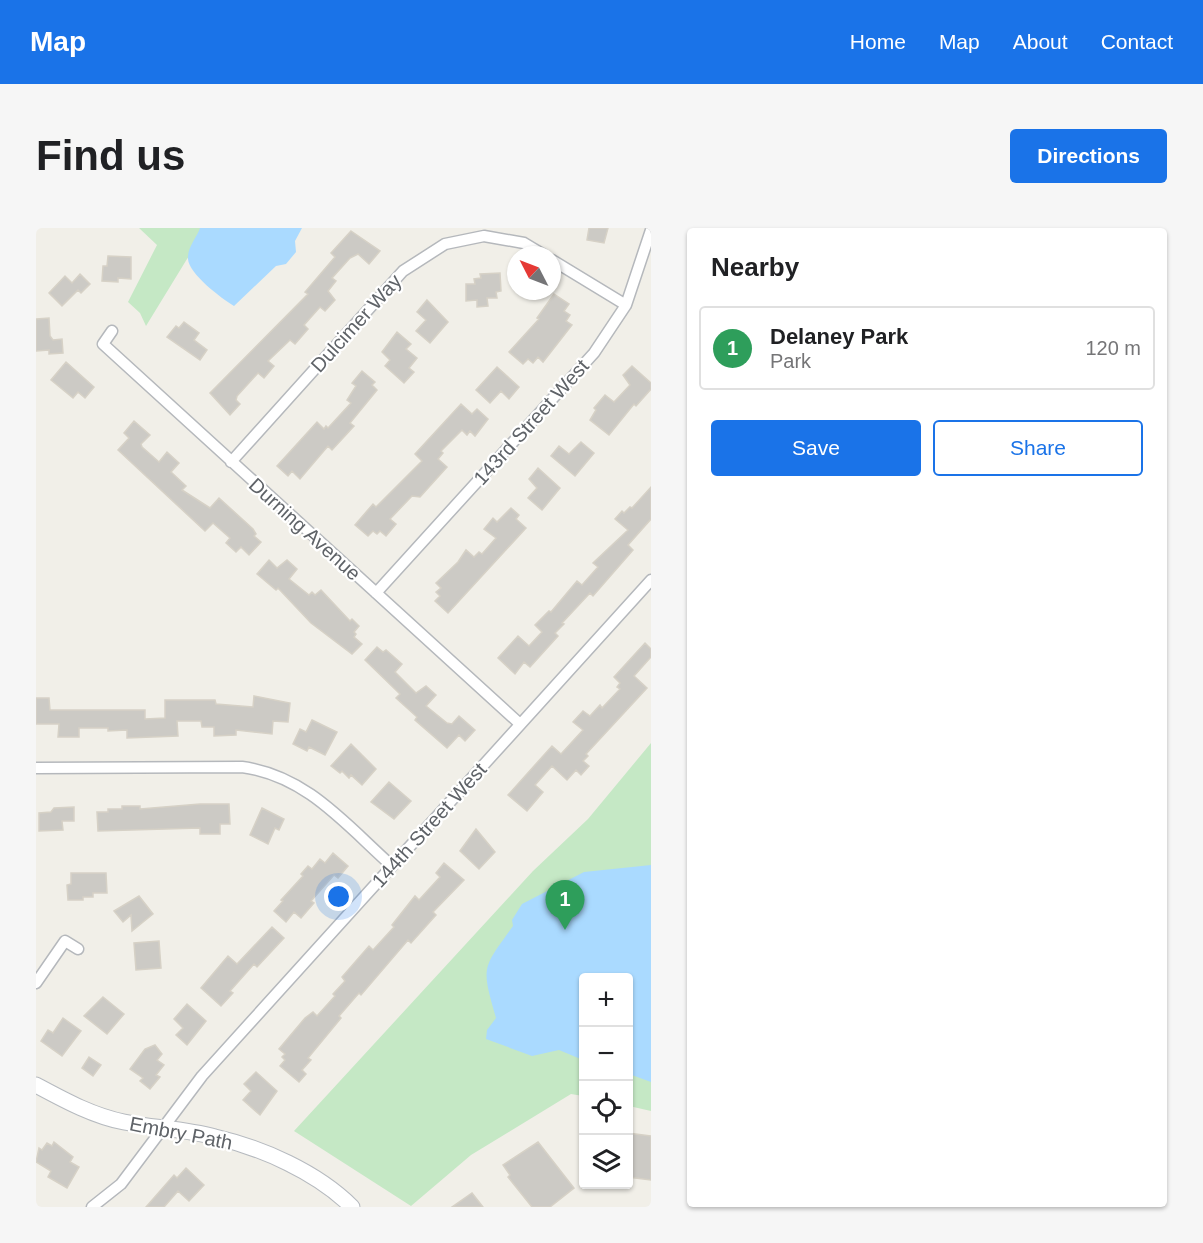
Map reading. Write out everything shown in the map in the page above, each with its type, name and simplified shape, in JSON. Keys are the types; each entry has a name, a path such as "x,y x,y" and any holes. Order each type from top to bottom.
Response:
{"street":[{"name":"143rd Street West","path":"376,593 594,353 626,305 651,230"},
{"name":"Dulcimer Way","path":"231,462 403,271 445,244 484,236 524,243 529,246"},
{"path":"561,265 626,305"},
{"name":"Durning Avenue","path":"112,331 103,345 520,724"},
{"name":"144th Street West","path":"92,1207 121,1184 202,1076 651,580"},
{"path":"36,768 242,767 267,771 308,790 392,866"},
{"path":"36,982 65,941 78,949"},
{"name":"Embry Path","path":"36,1085 73,1104 122,1122 215,1137 259,1151 302,1171 347,1205"}],"green space":[{"path":"139,228 210,228 187,259 146,326 140,313 128,302 157,245"},
{"path":"651,743 651,1111 633,1107 633,973 579,973 579,1095 571,1094 471,1155 411,1206 294,1131 533,871 588,819"}],"water":[{"path":"200,228 302,228 295,241 296,252 286,264 276,266 234,306 206,285 190,265 189,251"},
{"path":"651,865 651,1082 633,1075 633,973 579,973 579,1058 559,1050 532,1056 486,1039 487,1030 496,1018 488,988 487,969 495,951 513,926 512,920 522,904 584,872"}],"building":[{"path":"589,228 608,228 604,243 587,240"},
{"path":"351,231 380,251 369,264 358,254 350,258 332,278 336,281 328,291 335,300 325,311 320,307 304,325 308,329 295,344 290,340 268,361 274,366 264,378 258,373 237,396 236,400 240,404 230,415 210,393 308,294 305,292 335,257 331,253"},
{"path":"108,256 131,257 131,279 118,278 118,282 102,281 103,266 107,266"},
{"path":"500,273 501,291 496,292 497,298 487,298 488,306 477,307 477,300 466,301 466,284 475,284 474,279 481,278 480,274"},
{"path":"80,274 90,284 81,293 78,290 62,306 49,293 65,276 72,283"},
{"path":"561,299 569,304 564,311 570,315 566,321 572,325 543,362 538,357 533,363 528,359 523,364 509,352 539,319 537,318 550,300"},
{"path":"427,300 448,322 430,343 416,331 426,320 417,312"},
{"path":"49,318 50,336 53,340 62,339 63,353 49,354 49,350 36,351 36,319"},
{"path":"184,322 199,333 194,340 207,350 200,360 167,337 176,326 179,328"},
{"path":"397,332 411,344 406,349 417,358 409,368 414,372 404,383 385,366 390,360 382,352"},
{"path":"66,362 94,387 85,398 78,392 73,398 51,380"},
{"path":"632,366 651,383 651,389 636,406 634,404 609,435 590,420 596,410 594,408 605,395 614,402 630,385 623,375"},
{"path":"497,367 519,387 509,399 501,391 490,403 476,390"},
{"path":"362,371 375,382 372,385 377,390 350,423 354,426 332,450 328,446 300,479 292,471 288,476 277,466 317,422 324,429 326,426 328,428 351,403 347,400 356,386 352,383"},
{"path":"461,404 472,414 477,409 488,419 475,436 470,431 467,435 462,430 441,451 443,453 438,459 447,467 420,497 412,496 390,519 396,524 386,536 380,531 377,534 373,531 368,536 355,525 373,504 376,507 422,461 415,454"},
{"path":"134,421 150,435 141,444 142,447 159,462 167,452 179,463 171,472 186,486 182,490 210,508 219,498 253,529 256,534 254,536 261,542 249,555 241,547 236,552 226,543 230,538 213,523 205,531 118,450 129,438 124,433"},
{"path":"581,442 594,453 575,476 551,456 559,446 569,454"},
{"path":"538,468 560,488 542,510 528,498 537,488 529,479"},
{"path":"651,487 651,519 628,545 633,550 593,596 590,593 562,623 564,624 555,633 558,636 530,667 524,662 515,674 498,658 518,636 529,646 542,632 535,625 549,611 551,612 577,581 582,585 598,567 593,563 628,530 615,519 622,511 624,513 630,507 632,508"},
{"path":"511,508 519,515 516,519 526,528 448,613 435,601 440,596 436,592 441,588 436,583 458,562 466,550 474,557 479,552 482,554 496,538 484,529 493,518 497,522"},
{"path":"269,560 277,568 287,560 297,569 289,579 309,595 312,592 315,595 321,590 350,621 352,619 359,626 354,632 356,634 354,637 362,644 352,654 311,623 278,588 276,590 257,574"},
{"path":"645,643 651,649 651,657 634,676 647,688 586,754 588,756 583,761 589,766 581,775 576,770 567,780 552,766 535,785 543,792 527,811 508,795 552,746 561,754 583,730 573,722 583,711 590,716 600,705 602,708 620,689 617,687 620,683 614,677"},
{"path":"377,647 383,652 386,650 402,664 395,672 416,693 426,686 436,695 426,706 447,723 452,724 459,716 475,730 465,741 459,735 447,748 415,720 417,717 396,698 400,694 365,660"},
{"path":"254,696 290,703 288,722 273,721 272,734 236,730 236,735 214,736 214,727 202,727 201,721 177,721 178,736 127,738 127,730 108,731 108,728 79,728 79,737 58,737 59,724 36,724 36,698 49,698 50,710 145,710 145,719 165,718 165,700 215,700 216,704 253,707"},
{"path":"312,720 337,732 325,755 309,747 307,751 293,744 300,729 306,732"},
{"path":"351,744 376,769 362,785 351,775 349,778 342,771 340,773 331,766"},
{"path":"389,782 411,801 394,819 371,802"},
{"path":"229,804 230,824 220,824 220,834 200,834 200,828 98,831 97,812 108,812 108,809 122,809 122,806 140,806 140,809"},
{"path":"74,807 74,821 62,821 63,830 39,831 39,813 51,812 54,808"},
{"path":"262,808 284,819 279,830 275,828 268,844 250,835"},
{"path":"476,829 495,852 479,869 460,851"},
{"path":"333,853 348,866 338,878 334,875 311,901 314,903 301,918 294,912 286,922 274,911 283,901 281,900 303,876 301,874 308,866 312,869 320,859 325,863"},
{"path":"444,863 464,880 433,912 436,915 411,943 408,940 361,995 359,993 339,1016 341,1018 308,1058 311,1060 302,1070 306,1074 299,1082 280,1066 285,1060 282,1057 285,1054 279,1049 305,1018 313,1012 317,1016 335,996 333,994 345,981 342,977 369,946 373,950 394,927 392,925 415,896 419,900 440,877 436,873"},
{"path":"71,873 106,873 107,893 93,893 93,897 83,897 83,900 68,900 67,885 71,884"},
{"path":"139,896 153,914 132,931 131,915 123,922 114,911"},
{"path":"272,927 284,938 257,967 254,964 230,991 233,993 221,1006 201,988 228,956 237,964"},
{"path":"159,941 161,968 136,970 134,943"},
{"path":"103,997 124,1014 107,1034 84,1016"},
{"path":"187,1004 206,1021 187,1045 176,1035 183,1028 174,1019"},
{"path":"63,1018 81,1031 62,1056 41,1041 48,1030 53,1033"},
{"path":"155,1045 162,1054 157,1060 164,1065 156,1075 160,1077 150,1089 140,1081 143,1078 130,1069 145,1049"},
{"path":"89,1057 101,1065 93,1076 82,1068"},
{"path":"256,1072 277,1091 260,1115 243,1100 251,1091 244,1084"},
{"path":"633,1134 651,1136 651,1180 633,1178"},
{"path":"54,1142 73,1157 70,1162 79,1167 67,1188 48,1177 51,1171 36,1162 39,1148 42,1150 47,1143 52,1146"},
{"path":"538,1142 574,1188 550,1207 532,1207 508,1177 510,1175 503,1165"},
{"path":"186,1168 204,1185 189,1201 178,1191 164,1207 146,1207 174,1175 177,1178"},
{"path":"472,1193 483,1207 452,1207"}],"place":[{"name":"Delaney Park","path":"565,930"}]}
